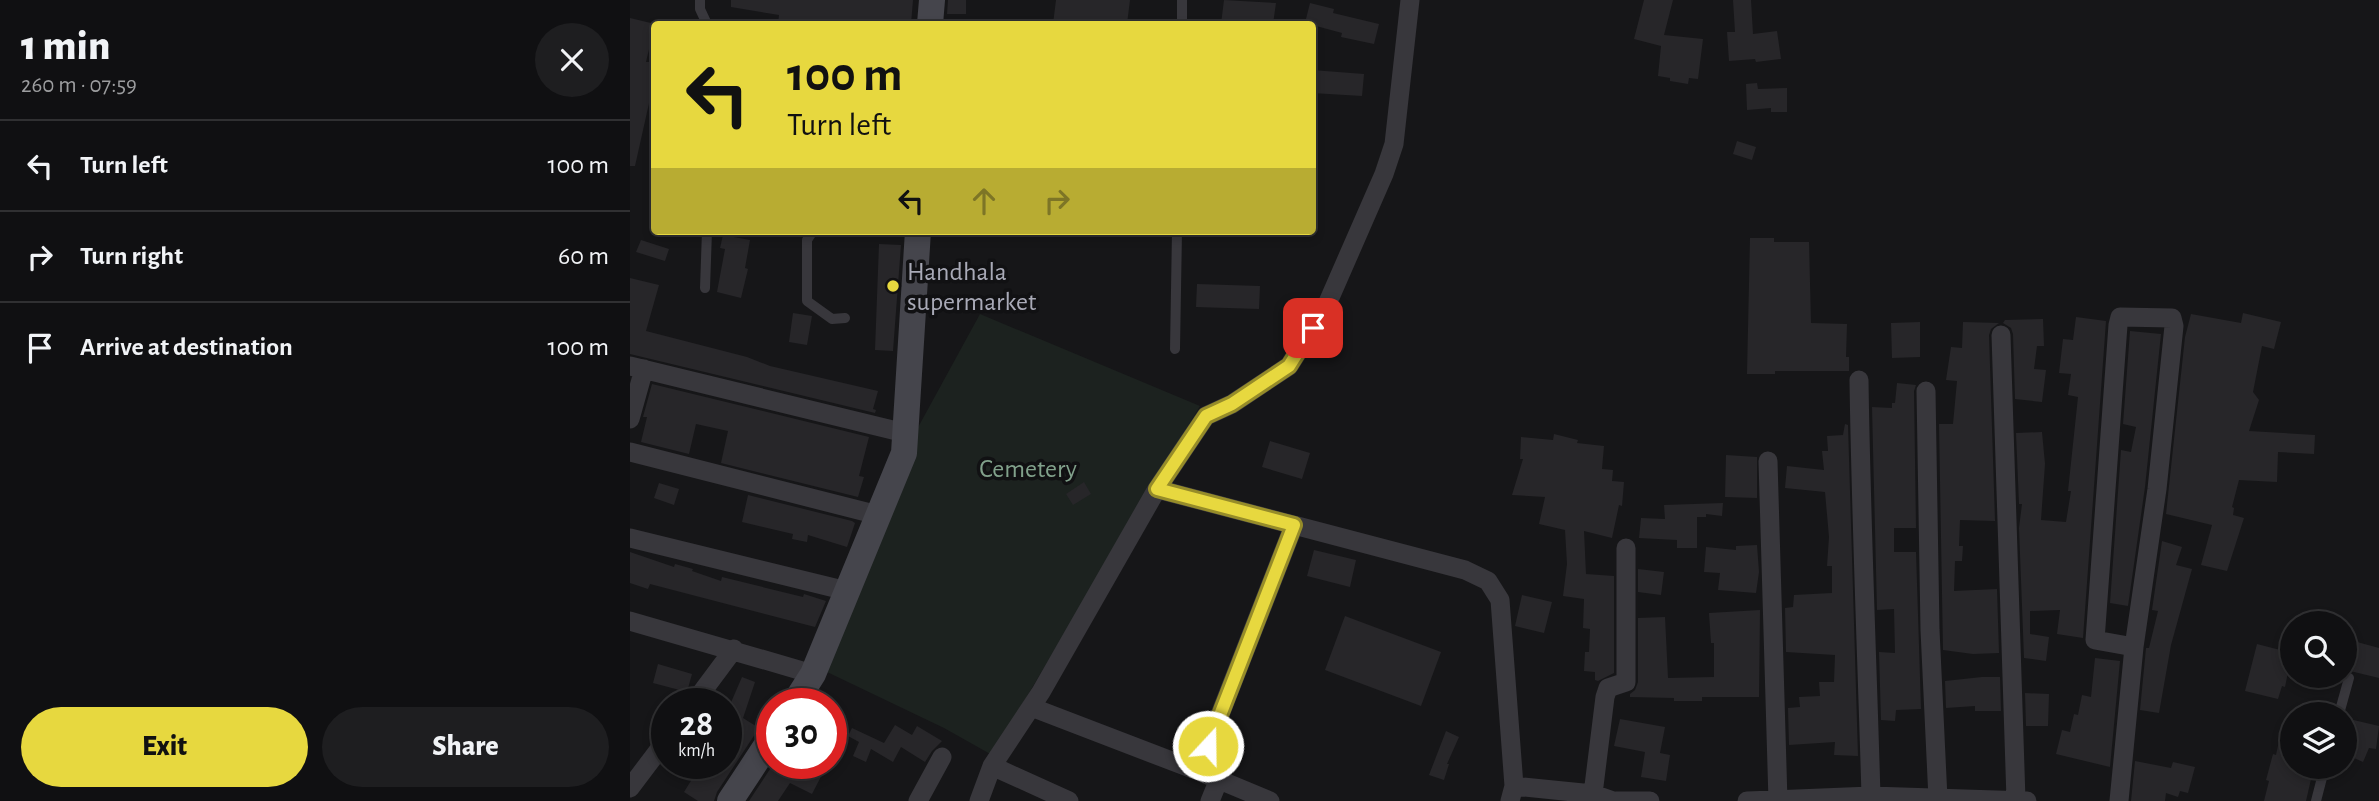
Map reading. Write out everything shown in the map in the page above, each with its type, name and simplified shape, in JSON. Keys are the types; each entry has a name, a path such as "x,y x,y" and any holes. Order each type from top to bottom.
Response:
{"street":[{"path":"930,21 932,0"},
{"path":"979,801 992,766 1031,707 1157,489 1206,416 1232,404 1289,366 1325,309 1384,174 1394,144 1410,0"},
{"path":"804,688 813,674 904,453 918,235"},
{"path":"2119,801 2134,647 2157,489 2174,326 2172,318 2120,317 2118,326 2095,640 2134,647"},
{"path":"1747,801 1871,796 2021,801 2001,335"},
{"path":"630,419 637,368 905,433"},
{"path":"1859,380 1871,796"},
{"path":"1926,391 1930,630 1938,799"},
{"path":"630,452 878,515"},
{"path":"1768,461 1778,800"},
{"path":"1157,489 1465,570 1488,581 1500,600 1512,794 1594,794 1614,801 1650,801"},
{"path":"1198,771 1294,525"},
{"path":"630,538 847,591"},
{"path":"1594,794 1605,697 1608,688 1626,682 1626,548"},
{"path":"630,621 813,674"},
{"path":"705,688 734,649"},
{"path":"1031,707 1270,801"},
{"path":"918,801 942,757"},
{"path":"630,788 651,760"},
{"path":"730,801 756,761"},
{"path":"992,766 1062,800"},
{"path":"1210,801 1219,779"}],"lane":[{"path":"700,0 706,21"},
{"path":"1182,0 1182,21"},
{"path":"705,288 707,235"},
{"path":"810,235 807,240 807,301 832,319 845,317"},
{"path":"1175,349 1177,235"},
{"path":"2316,801 2322,779"}],"green space":[{"name":"Cemetery","path":"980,314 1200,406 992,755 944,728 827,672 904,453"}],"building":[{"path":"731,0 913,0 911,21 778,21 779,15 731,7"},
{"path":"948,0 966,0 966,14 947,14"},
{"path":"1056,0 1130,0 1127,21 1053,21"},
{"path":"1224,0 1276,3 1273,21 1221,21"},
{"path":"1644,0 1673,0 1664,35 1703,39 1698,79 1689,78 1688,84 1658,76 1661,46 1634,39"},
{"path":"1733,0 1751,0 1753,34 1777,31 1781,59 1729,61 1727,32 1735,32"},
{"path":"1310,3 1334,9 1333,13 1379,24 1374,44 1341,37 1342,33 1316,26 1316,21 1306,21"},
{"path":"630,18 651,23 651,41 646,62 651,62 651,94 635,166 630,166"},
{"path":"1316,70 1364,74 1362,96 1316,93"},
{"path":"1757,83 1758,89 1787,88 1787,112 1771,112 1771,108 1747,110 1746,84"},
{"path":"1737,141 1756,147 1752,160 1733,154"},
{"path":"723,235 750,240 745,268 748,269 741,298 717,292 725,249 720,248"},
{"path":"1750,238 1774,238 1774,242 1809,242 1811,323 1847,324 1846,357 1849,357 1849,371 1775,371 1775,374 1747,374"},
{"path":"641,240 669,249 665,261 636,252"},
{"path":"879,244 901,245 893,351 875,350"},
{"path":"630,278 659,285 646,331 747,357 770,366 878,391 873,409 876,410 875,413 630,354"},
{"path":"1197,284 1260,286 1259,309 1196,307"},
{"path":"793,313 812,316 807,345 789,342"},
{"path":"2243,313 2281,322 2274,349 2262,346 2253,392 2259,400 2249,431 2315,435 2314,454 2278,452 2277,482 2239,480 2232,507 2233,515 2244,518 2227,571 2201,565 2212,525 2166,514 2185,337 2191,314 2241,323"},
{"path":"2076,317 2106,321 2083,638 2057,634 2060,610 2030,611 2030,634 2049,637 2046,661 2024,658 2019,528 2022,504 2019,504 2016,433 2042,432 2045,464 2041,520 2066,522 2078,397 2068,395 2071,374 2059,373 2063,339 2073,340"},
{"path":"2043,319 2044,346 2037,346 2034,369 2046,370 2042,402 2015,399 2013,334 2011,328 2003,323 2005,320"},
{"path":"1920,322 1920,357 1892,358 1891,323"},
{"path":"1963,322 1999,323 1991,329 1989,335 1995,521 1960,520 1959,546 1963,546 1962,561 1955,561 1954,591 1997,589 1999,653 1973,654 1943,650 1939,424 1953,424 1957,381 1946,380 1951,347 1962,348"},
{"path":"2130,331 2161,334 2145,487 2128,606 2110,603 2121,450 2131,452 2136,427 2123,424"},
{"path":"1897,383 1916,385 1916,528 1894,528 1894,552 1916,552 1921,709 1896,710 1895,721 1881,720 1879,652 1895,653 1894,609 1877,610 1872,407 1892,408"},
{"path":"652,384 869,437 859,476 864,477 858,497 721,463 728,431 696,424 689,454 641,442 647,417 643,417"},
{"path":"1845,424 1848,425 1858,756 1834,755 1835,742 1789,745 1788,708 1800,707 1799,697 1820,696 1819,682 1834,682 1835,655 1786,652 1785,608 1793,607 1794,595 1832,593 1832,566 1827,566 1829,537 1825,492 1785,488 1787,466 1824,470 1822,451 1828,451 1827,436 1843,435"},
{"path":"1554,434 1578,440 1577,443 1604,446 1602,469 1613,470 1612,481 1624,482 1622,506 1619,505 1612,538 1584,531 1586,574 1614,576 1614,673 1598,681 1595,680 1595,672 1584,671 1585,652 1589,652 1590,629 1583,628 1584,599 1563,596 1567,564 1565,530 1539,524 1545,497 1512,495 1523,459 1520,459 1521,437 1553,440"},
{"path":"1270,441 1310,453 1302,479 1262,467"},
{"path":"1726,455 1757,457 1757,498 1725,497"},
{"path":"1084,482 1091,494 1073,505 1066,494"},
{"path":"659,483 679,489 674,505 654,498"},
{"path":"748,495 852,521 855,523 847,547 808,535 807,542 792,539 793,534 742,522"},
{"path":"1723,503 1722,516 1706,514 1706,517 1697,517 1697,548 1677,548 1677,540 1639,538 1641,518 1665,519 1664,505"},
{"path":"2162,541 2182,547 2176,565 2192,569 2171,645 2159,713 2140,710 2146,648 2149,648 2158,611 2152,610"},
{"path":"1757,545 1759,572 1756,593 1718,590 1720,573 1704,572 1706,547 1736,550 1736,546"},
{"path":"1314,550 1356,560 1350,587 1307,576"},
{"path":"630,552 674,567 675,564 693,569 692,571 721,581 722,577 826,601 815,627 650,584 648,589 630,583"},
{"path":"1638,569 1664,572 1661,595 1638,592"},
{"path":"1522,595 1552,602 1544,633 1515,626"},
{"path":"1760,610 1759,697 1702,697 1702,701 1674,701 1674,698 1630,697 1638,682 1638,618 1665,617 1668,678 1714,677 1714,643 1711,643 1709,613"},
{"path":"1345,616 1441,652 1421,706 1325,670"},
{"path":"2357,642 2379,648 2379,678 2357,673"},
{"path":"2257,644 2280,650 2281,688 2278,699 2245,691"},
{"path":"2095,658 2120,661 2110,767 2056,754 2062,730 2070,732 2074,714 2078,715 2082,695 2091,697"},
{"path":"658,664 692,674 688,688 672,688 653,683"},
{"path":"742,677 755,682 743,718 756,726 756,733 742,754 742,688 737,688"},
{"path":"2000,677 2001,711 1975,711 1975,706 1946,708 1945,681"},
{"path":"2025,693 2049,694 2048,726 2026,726"},
{"path":"1620,719 1665,727 1660,753 1670,755 1666,781 1641,777 1645,752 1614,746"},
{"path":"2357,721 2379,726 2376,749 2369,748 2363,762 2357,759"},
{"path":"895,725 912,735 917,726 942,741 925,762 901,747 893,762 871,749 866,762 853,756 859,742 848,736 852,728 884,743"},
{"path":"1446,731 1459,737 1447,764 1444,780 1429,775"},
{"path":"2280,741 2280,779 2311,779 2306,801 2264,801 2269,781 2266,780 2273,754 2276,755"},
{"path":"2135,761 2171,768 2173,762 2195,767 2188,793 2180,791 2178,797 2166,793 2165,801 2131,801"},
{"path":"692,779 726,779 714,801 698,801 684,792"},
{"path":"763,779 820,779 812,794 790,783 778,801 749,801"}],"place":[{"name":"Handhala supermarket","path":"893,286"}],"route":[{"path":"1208,746 1294,525 1157,489 1206,416 1232,404 1289,366 1313,328"}]}
